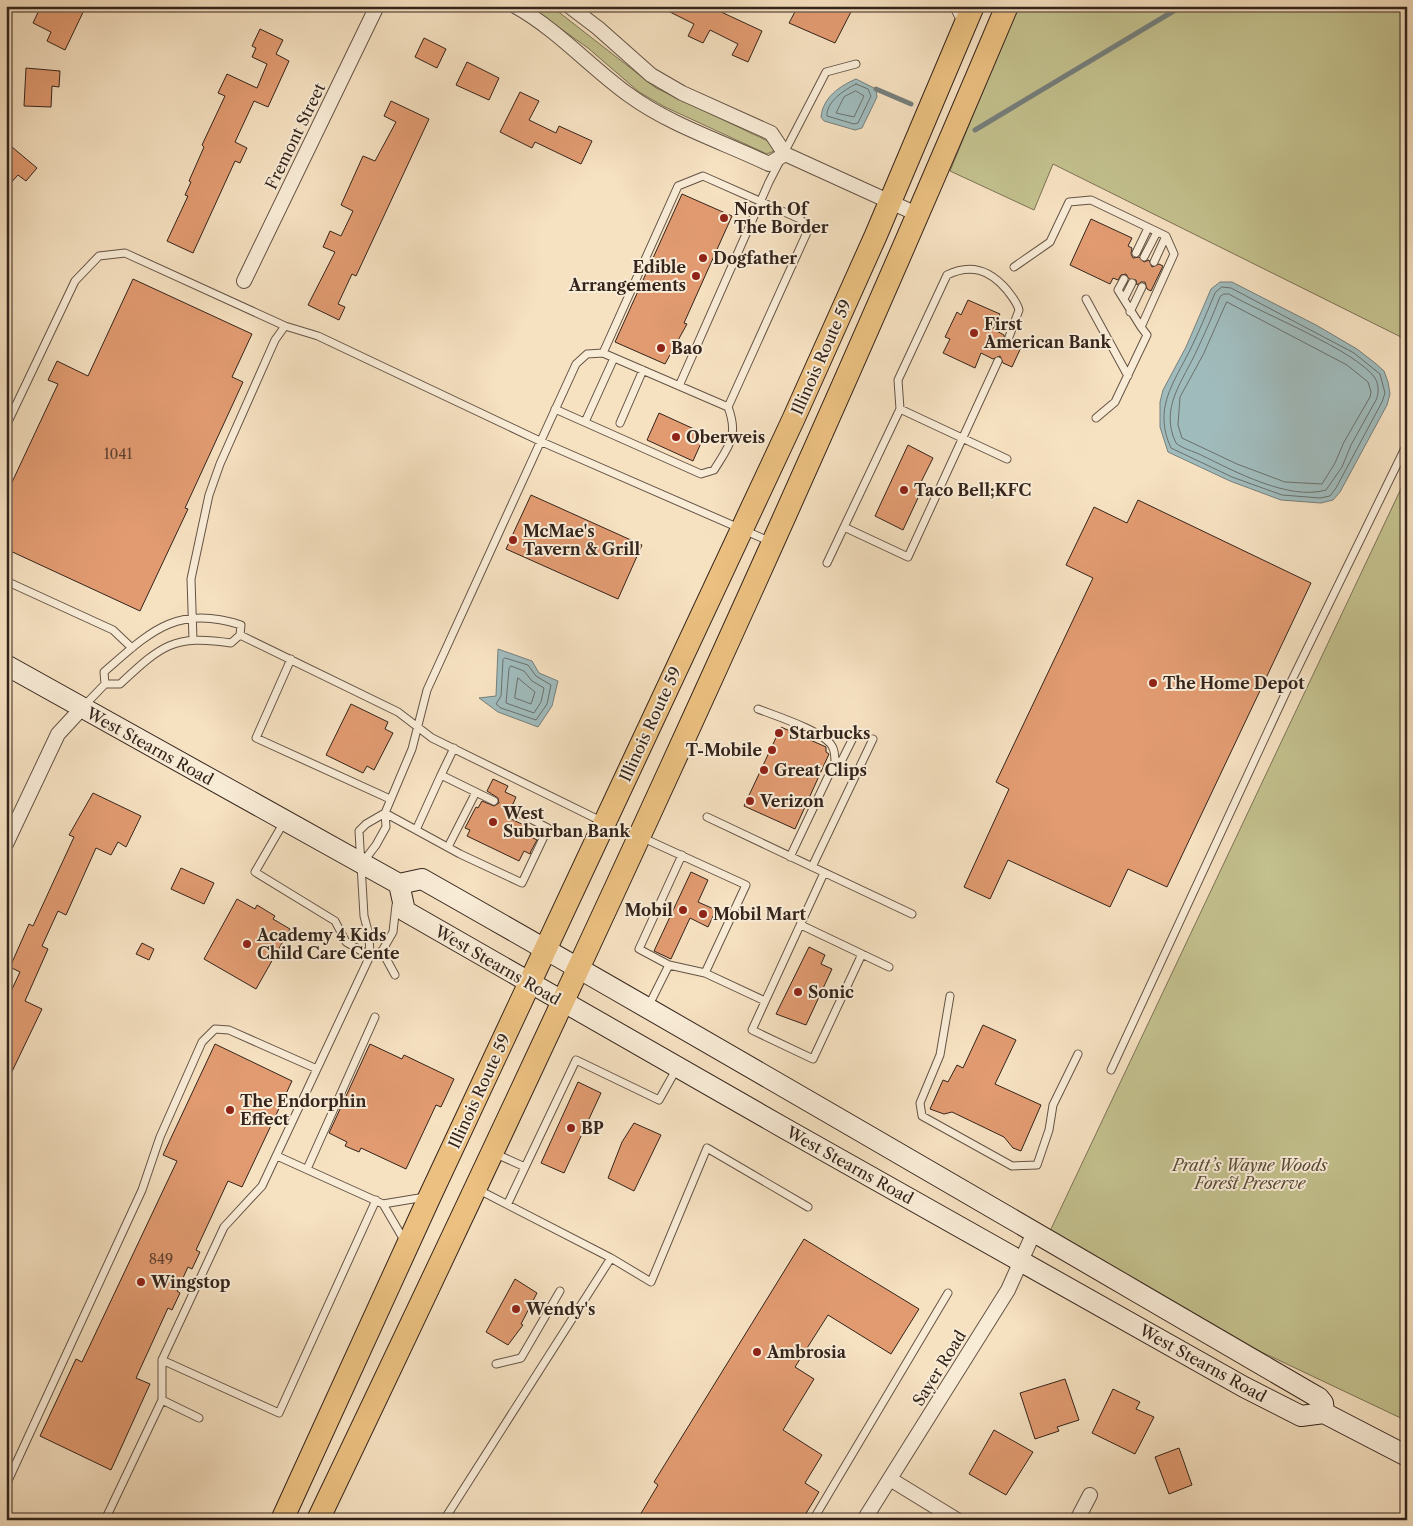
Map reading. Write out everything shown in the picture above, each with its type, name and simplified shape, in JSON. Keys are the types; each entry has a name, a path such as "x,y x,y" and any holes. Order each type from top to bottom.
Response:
{"main road":[{"name":"Illinois Route 59","path":"282,1520 430,1196 793,420 890,202 974,6"},
{"name":"Illinois Route 59","path":"318,1520 564,1002 640,837 918,215 1007,6"},
{"name":"West Stearns Road","path":"6,665 361,864 399,884 422,879 580,968 1035,1230 1319,1398 1323,1403 1324,1413 1301,1416 1244,1387 678,1068 405,911 399,884"},
{"path":"1324,1413 1407,1456"}],"street":[{"name":"Fremont Street","path":"244,281 377,6"},
{"path":"515,6 555,33 628,94 651,110 769,164 785,154"},
{"path":"569,6 598,28 651,75 682,93 771,133 785,154 918,215"},
{"path":"6,844 58,734 82,708"},
{"name":"Sayer Road","path":"864,1520 1008,1290 1035,1230"},
{"path":"890,1479 957,1520"},
{"path":"1077,1520 1090,1495"}],"lane":[{"path":"953,6 964,27"},
{"path":"679,386 761,202 826,72 856,64"},
{"path":"555,409 701,474 714,470 734,435 734,424 728,407 809,228 800,219 703,176 678,186 603,353"},
{"path":"1014,267 1050,242 1069,202 1091,200 1166,236 1174,254 1141,327"},
{"path":"1136,254 1148,228"},
{"path":"1144,257 1157,232"},
{"path":"1154,262 1166,236"},
{"path":"6,426 75,281 99,256 125,253 285,326 318,336 542,442 772,543"},
{"path":"827,563 900,409 898,380 947,275 965,268 979,269 1000,282 1014,299 1019,310 1009,337"},
{"path":"1096,418 1115,402 1147,335 1130,312 1118,290 1124,279"},
{"path":"1124,300 1132,283"},
{"path":"1130,312 1142,287"},
{"path":"1086,299 1128,376"},
{"path":"193,640 191,579 214,477 274,340 285,326"},
{"path":"361,864 376,845 386,827 385,813 412,749 427,690 542,442 576,364 587,354 603,353 728,407"},
{"path":"585,422 614,358"},
{"path":"844,527 908,557 964,439 998,361"},
{"path":"620,423 643,370"},
{"path":"900,409 1007,459"},
{"path":"1111,1070 1287,690 1407,444"},
{"path":"6,581 113,630 132,648"},
{"path":"82,708 105,684 120,684 155,652 181,641 231,643 240,635 241,625 206,616 176,620 157,629 104,672 105,684"},
{"path":"240,635 398,712 432,738 604,823"},
{"path":"290,659 256,738 390,799"},
{"path":"758,709 820,736 832,746 835,762 790,857"},
{"path":"835,762 842,760 856,732"},
{"path":"812,867 873,739"},
{"path":"416,830 454,748"},
{"path":"441,775 494,801"},
{"path":"448,847 476,792"},
{"path":"385,813 460,854 522,883 548,828 511,809"},
{"path":"105,1520 162,1400 162,1360 224,1227 262,1186 370,956 359,831 366,824 385,813"},
{"path":"707,818 912,914"},
{"path":"284,821 255,872 335,921 346,942 370,956"},
{"path":"640,837 746,884 705,973"},
{"path":"682,855 639,949 669,965 705,973 765,1002"},
{"path":"824,873 752,1030 814,1059 862,954"},
{"path":"370,956 382,951 393,932 399,884"},
{"path":"801,925 889,967"},
{"path":"382,951 395,975"},
{"path":"648,1008 669,965"},
{"path":"950,996 940,1055 920,1103 922,1116 1012,1166 1037,1165 1050,1130 1053,1105 1078,1054"},
{"path":"307,1169 375,1017"},
{"path":"6,1485 142,1190 160,1136 202,1042 215,1029 229,1030 317,1069"},
{"path":"508,1203 576,1060 659,1100 678,1068"},
{"path":"476,1188 612,1258 651,1282 707,1148 808,1207"},
{"path":"492,1152 525,1167"},
{"path":"277,1156 379,1202 430,1196"},
{"path":"162,1360 279,1413 379,1202"},
{"path":"379,1202 408,1247"},
{"path":"444,1520 612,1258"},
{"path":"496,1364 521,1358 560,1291"},
{"path":"813,1520 948,1294"},
{"path":"162,1400 199,1418"}],"green space":[{"path":"529,6 551,6 656,88 772,143 774,151 767,154 665,107 639,92 588,48"},
{"path":"1018,6 1407,6 1407,340 1053,164 1034,210 950,171"},
{"name":"Pratt’s Wayne Woods Forest Preserve","path":"1407,476 1407,1421 1042,1248"}],"water":[{"path":"856,79 876,89 877,97 862,128 855,130 824,121 821,117 822,110 829,98 838,89"},
{"path":"1220,282 1232,282 1316,325 1357,349 1384,371 1390,394 1387,405 1340,492 1333,500 1321,503 1281,500 1230,481 1168,452 1160,427 1160,402 1163,390 1186,347 1211,289"},
{"path":"498,649 532,661 539,673 558,681 552,706 538,727 498,712 479,698 496,696"}],"building":[{"path":"41,6 86,6 65,50 47,41 51,32 33,23"},
{"path":"658,6 721,6 719,11 762,31 748,62 732,55 738,44 710,30 703,43 688,36 694,24"},
{"path":"798,6 854,6 835,43 789,23"},
{"path":"260,29 283,40 276,54 289,61 268,107 254,101 235,142 247,148 240,163 235,161 193,253 167,241 188,196 185,195 204,147 202,145 225,96 218,93 227,74 257,88 267,64 252,57 256,48 252,46"},
{"path":"424,38 446,49 437,68 415,57"},
{"path":"467,62 499,78 489,100 456,85"},
{"path":"26,68 60,71 59,87 52,86 51,107 24,106"},
{"path":"520,92 539,101 529,120 556,133 559,126 592,141 581,164 535,142 532,148 500,132"},
{"path":"391,101 429,119 356,276 352,274 338,304 345,307 339,320 308,305 335,252 323,247 330,231 341,236 353,211 341,205 363,156 375,161 396,122 384,116"},
{"path":"12,147 37,168 26,181 18,175 6,188 6,154"},
{"path":"682,194 732,216 684,323 687,324 665,364 615,342"},
{"path":"1091,219 1132,238 1128,246 1132,248 1131,254 1133,258 1139,257 1144,262 1149,260 1152,267 1159,264 1163,266 1151,291 1147,289 1145,282 1137,285 1136,280 1129,279 1126,274 1121,275 1118,280 1113,278 1110,284 1070,265"},
{"path":"133,279 252,334 232,377 243,382 185,508 188,509 140,611 6,549 6,495 58,384 48,380 57,361 88,376"},
{"name":"First American Bank","path":"968,300 1000,314 993,329 1004,335 1005,341 1010,342 1014,339 1023,343 1012,367 1003,363 1000,356 993,359 981,353 975,368 943,353 950,339 945,337 957,312 961,315"},
{"name":"Oberweis","path":"659,413 705,434 693,461 647,440"},
{"name":"Taco Bell;KFC","path":"908,445 933,458 921,482 925,483 903,530 875,516"},
{"path":"531,495 642,545 618,599 506,549"},
{"name":"The Home Depot","path":"1138,500 1311,583 1167,887 1128,869 1110,907 1008,860 990,899 964,887 1009,789 996,782 1093,578 1066,565 1094,507 1127,523"},
{"path":"351,704 388,722 385,729 393,733 374,770 367,766 363,773 326,755"},
{"path":"781,727 826,747 826,752 829,754 795,829 744,806"},
{"name":"West Suburban Bank","path":"493,779 508,786 505,792 516,797 513,804 506,807 507,817 534,830 531,837 537,840 530,854 524,851 519,861 467,836 470,830 465,828 476,807 478,808 482,801 494,806 499,803 498,798 487,791"},
{"path":"93,793 141,816 126,847 118,842 111,855 96,848 66,915 58,911 42,946 48,949 25,1001 42,1009 6,1084 6,1002 20,972 10,967 29,924 33,926 74,837 69,835"},
{"path":"181,868 214,883 204,904 171,889"},
{"name":"Mobil","path":"691,872 708,880 698,902 716,910 708,927 690,918 671,959 654,951"},
{"name":"Academy 4 Kids Child Care Cente","path":"237,899 255,909 257,905 275,916 273,919 290,929 256,989 204,959"},
{"path":"142,943 154,949 149,960 136,954"},
{"path":"809,947 825,955 821,964 832,969 806,1025 776,1014"},
{"path":"983,1025 1016,1040 995,1084 1041,1105 1021,1151 1013,1148 1004,1137 952,1112 944,1114 930,1109 943,1080 948,1082 957,1065 963,1068"},
{"path":"215,1044 292,1081 242,1187 228,1181 196,1250 200,1252 192,1269 188,1267 177,1291 180,1293 172,1310 168,1308 136,1378 150,1384 111,1470 40,1436 76,1359 82,1362 177,1161 163,1155"},
{"path":"370,1044 402,1059 404,1055 454,1079 441,1107 436,1105 406,1169 361,1148 359,1152 345,1146 347,1142 329,1133"},
{"name":"BP","path":"578,1082 601,1093 564,1173 541,1163"},
{"name":"BP","path":"634,1123 661,1135 634,1191 608,1178 622,1142"},
{"path":"804,1239 919,1309 891,1354 828,1315 795,1367 814,1379 783,1430 822,1455 805,1483 819,1492 802,1520 637,1520 658,1485 654,1482"},
{"name":"Wendy's","path":"515,1279 537,1293 521,1324 523,1325 508,1345 486,1332"},
{"path":"1065,1379 1079,1420 1057,1427 1059,1431 1035,1439 1020,1393"},
{"path":"1113,1389 1140,1402 1136,1409 1154,1417 1135,1454 1092,1433"},
{"path":"994,1430 1033,1452 1006,1495 969,1474"},
{"path":"1179,1448 1192,1485 1169,1494 1155,1457"}],"waterway":[{"path":"975,130 1182,6"},
{"path":"876,89 911,104"}],"place":[{"name":"North Of The Border","path":"724,218"},
{"name":"Dogfather","path":"703,258"},
{"name":"Edible Arrangements","path":"696,276"},
{"name":"First American Bank","path":"974,333"},
{"name":"Bao","path":"661,348"},
{"name":"Oberweis","path":"676,437"},
{"name":"Taco Bell;KFC","path":"904,490"},
{"name":"McMae's Tavern & Grill","path":"513,540"},
{"name":"The Home Depot","path":"1153,683"},
{"name":"Starbucks","path":"779,733"},
{"name":"T-Mobile","path":"772,750"},
{"name":"Great Clips","path":"764,770"},
{"name":"Verizon","path":"750,801"},
{"name":"West Suburban Bank","path":"493,822"},
{"name":"Mobil","path":"683,910"},
{"name":"Mobil Mart","path":"703,914"},
{"name":"Academy 4 Kids Child Care Cente","path":"247,944"},
{"name":"Sonic","path":"798,992"},
{"name":"The Endorphin Effect","path":"230,1110"},
{"name":"BP","path":"571,1128"},
{"name":"Wingstop","path":"141,1282"},
{"name":"Wendy's","path":"516,1309"},
{"name":"Ambrosia","path":"757,1352"}]}
